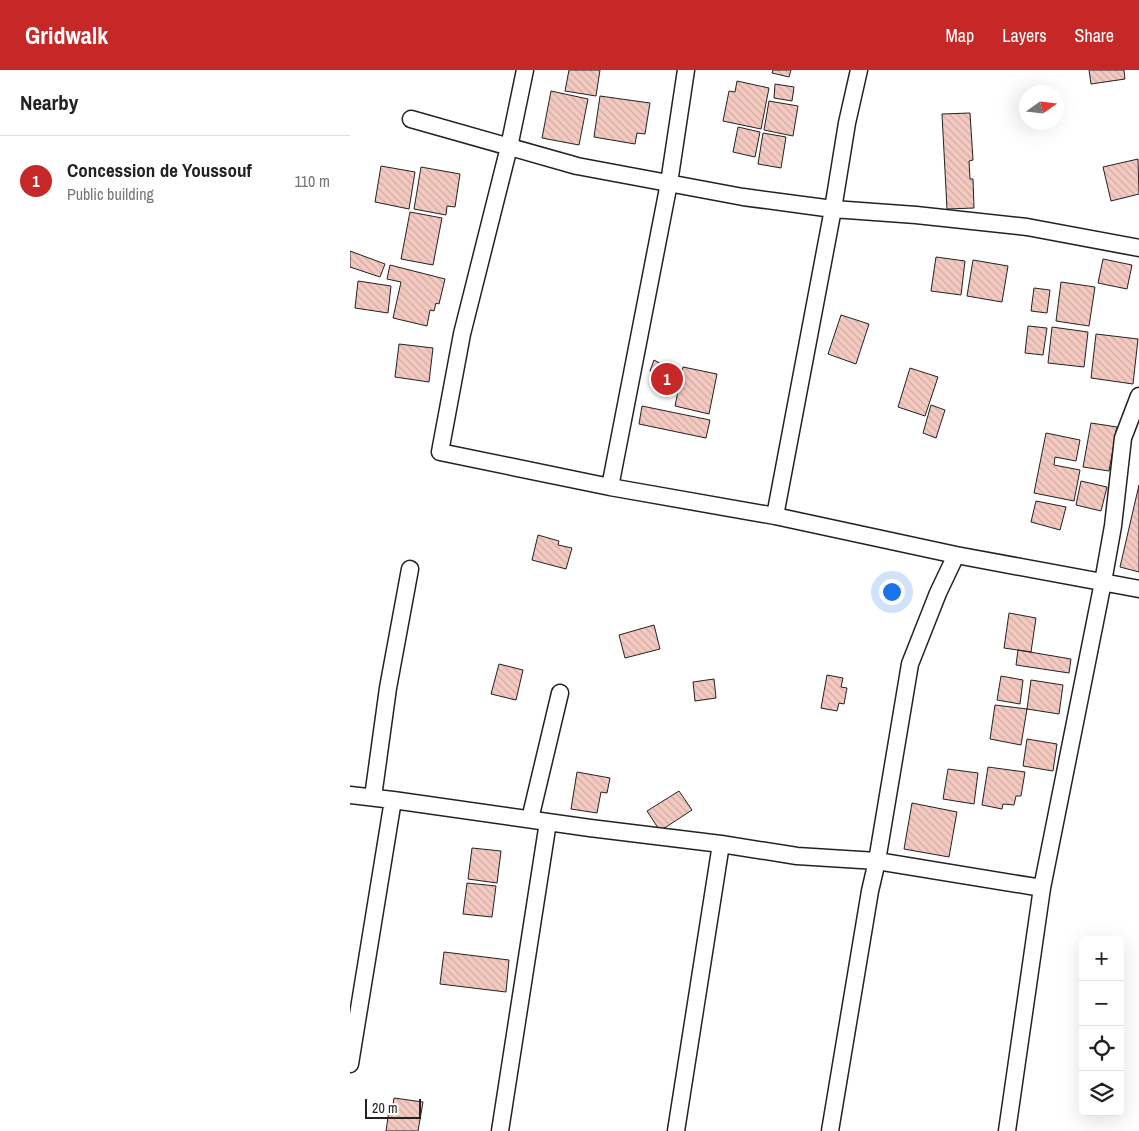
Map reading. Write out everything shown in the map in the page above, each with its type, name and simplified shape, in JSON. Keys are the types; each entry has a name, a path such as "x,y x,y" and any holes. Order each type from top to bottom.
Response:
{"street":[{"path":"524,70 509,147 462,334 440,452 610,487 775,516 956,555 1139,589"},
{"path":"610,487 669,183 686,70"},
{"path":"775,516 833,209 847,123 859,70"},
{"path":"411,119 577,166 744,197 833,209 916,215 1027,228 1139,248"},
{"path":"1007,1131 1042,888 1103,582 1123,438 1139,396"},
{"path":"830,1131 910,664 938,593 956,555"},
{"path":"372,797 388,688 410,569"},
{"path":"530,819 560,694"},
{"path":"350,795 721,844 797,856 877,861 1042,888"},
{"path":"350,1064 394,800"},
{"path":"500,1131 548,822"},
{"path":"676,1131 721,844"}],"building":[{"path":"569,70 600,70 596,96 565,91"},
{"path":"773,70 791,70 789,77 772,73"},
{"path":"1089,70 1124,70 1125,79 1091,84"},
{"path":"737,81 769,88 761,129 723,121 729,91 735,92"},
{"path":"775,84 794,87 792,101 774,98"},
{"path":"551,91 588,99 579,145 542,138"},
{"path":"600,96 650,103 645,134 637,133 635,144 594,137"},
{"path":"769,101 798,106 793,136 764,130"},
{"path":"970,113 973,160 969,161 970,179 973,179 974,208 947,209 942,114"},
{"path":"738,127 760,132 755,157 733,152"},
{"path":"763,133 786,137 781,168 758,164"},
{"path":"1138,159 1139,194 1111,201 1103,167"},
{"path":"381,166 415,172 409,209 375,202"},
{"path":"421,167 460,174 455,207 447,206 446,215 414,209"},
{"path":"410,212 442,218 433,265 401,259"},
{"path":"350,251 385,264 380,277 350,267"},
{"path":"936,257 965,261 961,295 931,291"},
{"path":"1103,259 1132,265 1127,289 1098,283"},
{"path":"973,260 1008,266 1002,302 967,296"},
{"path":"390,265 445,279 439,304 436,303 434,311 430,310 427,326 393,318 401,282 387,279"},
{"path":"358,281 391,286 388,313 355,308"},
{"path":"1061,282 1095,287 1089,326 1056,321"},
{"path":"1034,288 1050,290 1047,313 1031,311"},
{"path":"841,315 869,324 856,364 828,354"},
{"path":"1028,326 1047,328 1043,355 1025,353"},
{"path":"1052,327 1088,332 1084,367 1048,363"},
{"path":"1096,334 1138,339 1133,384 1091,378"},
{"path":"399,344 433,348 429,382 395,377"},
{"path":"654,360 665,366 661,375 650,371"},
{"path":"683,367 717,374 709,414 675,406"},
{"path":"910,368 938,377 925,416 898,407"},
{"path":"931,405 945,410 936,438 923,433"},
{"path":"642,406 710,420 706,438 639,424"},
{"path":"1091,423 1117,427 1109,471 1083,467"},
{"path":"1046,433 1080,440 1076,461 1055,457 1054,465 1080,470 1074,501 1034,493"},
{"path":"1081,481 1107,487 1101,511 1076,505"},
{"path":"1139,485 1139,572 1120,567"},
{"path":"1036,501 1066,507 1060,530 1031,522"},
{"path":"538,535 559,541 558,545 572,548 566,569 532,560"},
{"path":"1009,613 1036,618 1031,652 1004,648"},
{"path":"654,625 660,649 625,658 619,635"},
{"path":"1018,650 1071,659 1069,673 1016,665"},
{"path":"499,664 523,670 516,700 491,694"},
{"path":"827,675 843,678 841,687 847,688 844,704 839,703 837,711 821,708"},
{"path":"1001,676 1023,680 1020,704 997,700"},
{"path":"714,679 716,698 695,701 693,682"},
{"path":"1031,680 1063,685 1059,714 1027,709"},
{"path":"995,705 1027,709 1021,745 990,739"},
{"path":"1027,739 1057,744 1053,771 1023,766"},
{"path":"988,767 1025,772 1021,796 1016,796 1014,805 1003,804 1002,809 982,805"},
{"path":"948,769 978,773 974,804 943,799"},
{"path":"577,772 610,778 607,793 601,792 597,813 571,809"},
{"path":"679,791 692,810 660,831 647,811"},
{"path":"912,803 957,812 949,857 904,849"},
{"path":"472,848 501,851 497,883 468,879"},
{"path":"467,883 496,886 492,917 463,914"},
{"path":"444,952 509,960 506,992 440,984"},
{"path":"394,1098 423,1102 418,1131 386,1131 389,1110 392,1111"}],"place":[{"name":"Concession de Youssouf","path":"667,379"}]}
